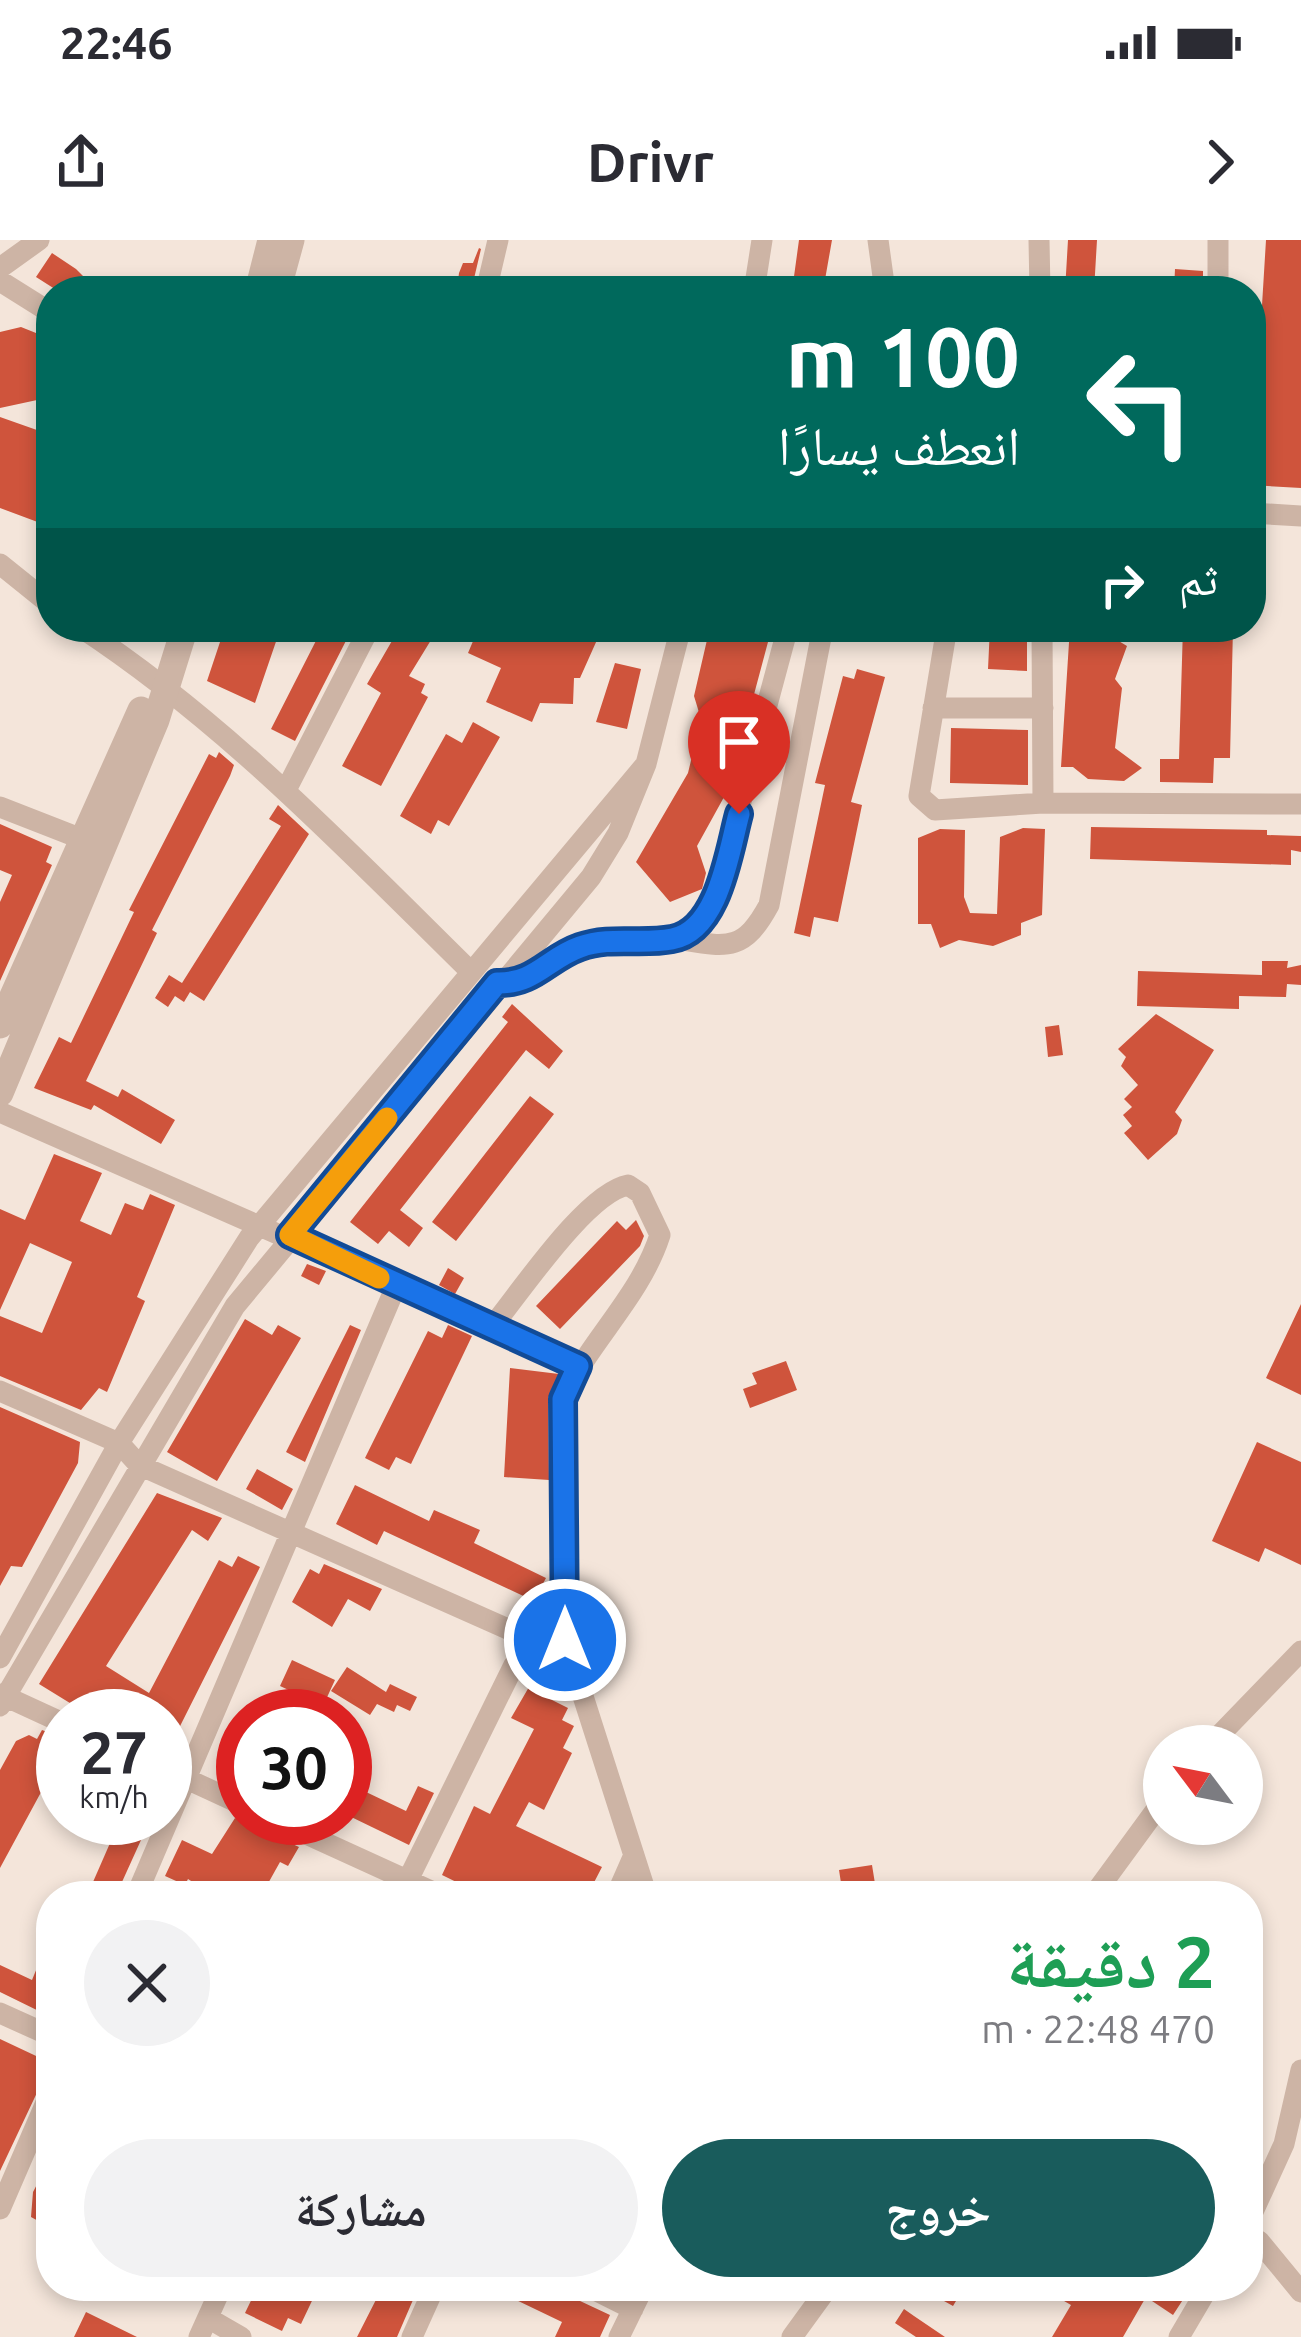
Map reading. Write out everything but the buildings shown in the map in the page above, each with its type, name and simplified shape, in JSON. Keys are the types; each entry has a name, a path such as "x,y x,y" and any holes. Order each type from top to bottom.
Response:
{"street":[{"path":"0,268 39,240"},
{"path":"262,276 271,240"},
{"path":"281,276 291,240"},
{"path":"490,276 498,240"},
{"path":"757,276 763,240"},
{"path":"878,240 883,276"},
{"path":"1039,240 1040,276"},
{"path":"1218,240 1218,276"},
{"path":"0,281 36,304"},
{"path":"1266,514 1301,516"},
{"path":"2,570 36,594"},
{"path":"102,642 161,683 286,790 469,969"},
{"path":"0,1024 82,839 161,683 168,642"},
{"path":"0,1093 179,642"},
{"path":"286,790 362,642"},
{"path":"36,1712 2,1699 235,1306 497,983 591,877 618,833 646,764 677,642"},
{"path":"676,939 695,927 716,895 784,642"},
{"path":"497,983 520,983 573,949 596,942 676,939 739,944 753,935 769,904 820,642"},
{"path":"944,642 919,796 935,810 1043,803 1301,804"},
{"path":"1042,642 1043,803"},
{"path":"933,708 1042,708"},
{"path":"0,1658 119,1443 260,1224 469,969 646,764"},
{"path":"0,807 82,839"},
{"path":"0,1112 290,1235 578,1366"},
{"path":"491,1328 592,1207 615,1187 628,1185 640,1193 660,1235 621,1312 578,1366 563,1399 556,1643 642,1881"},
{"path":"192,1767 396,1286"},
{"path":"0,1390 119,1443 139,1465 556,1643"},
{"path":"406,1881 514,1665 556,1643"},
{"path":"1229,1725 1301,1651"},
{"path":"1104,1881 1143,1828"},
{"path":"143,1881 158,1845"},
{"path":"323,1845 390,1881"},
{"path":"623,1881 634,1855"},
{"path":"0,2012 36,2029"},
{"path":"1263,2189 1280,2157 1301,2069"},
{"path":"0,2209 36,2126"},
{"path":"1263,2254 1301,2291"},
{"path":"412,2337 428,2301"},
{"path":"617,2301 633,2309"},
{"path":"619,2337 637,2301"},
{"path":"792,2337 818,2301"},
{"path":"1179,2337 1200,2301"},
{"path":"203,2328 242,2337"}],"slow traffic":[{"path":"379,1278 290,1235 387,1118"}],"route":[{"path":"565,1640 563,1399 578,1366 290,1235 497,983 520,983 573,949 596,942 676,939 695,927 716,895 739,814"}]}
